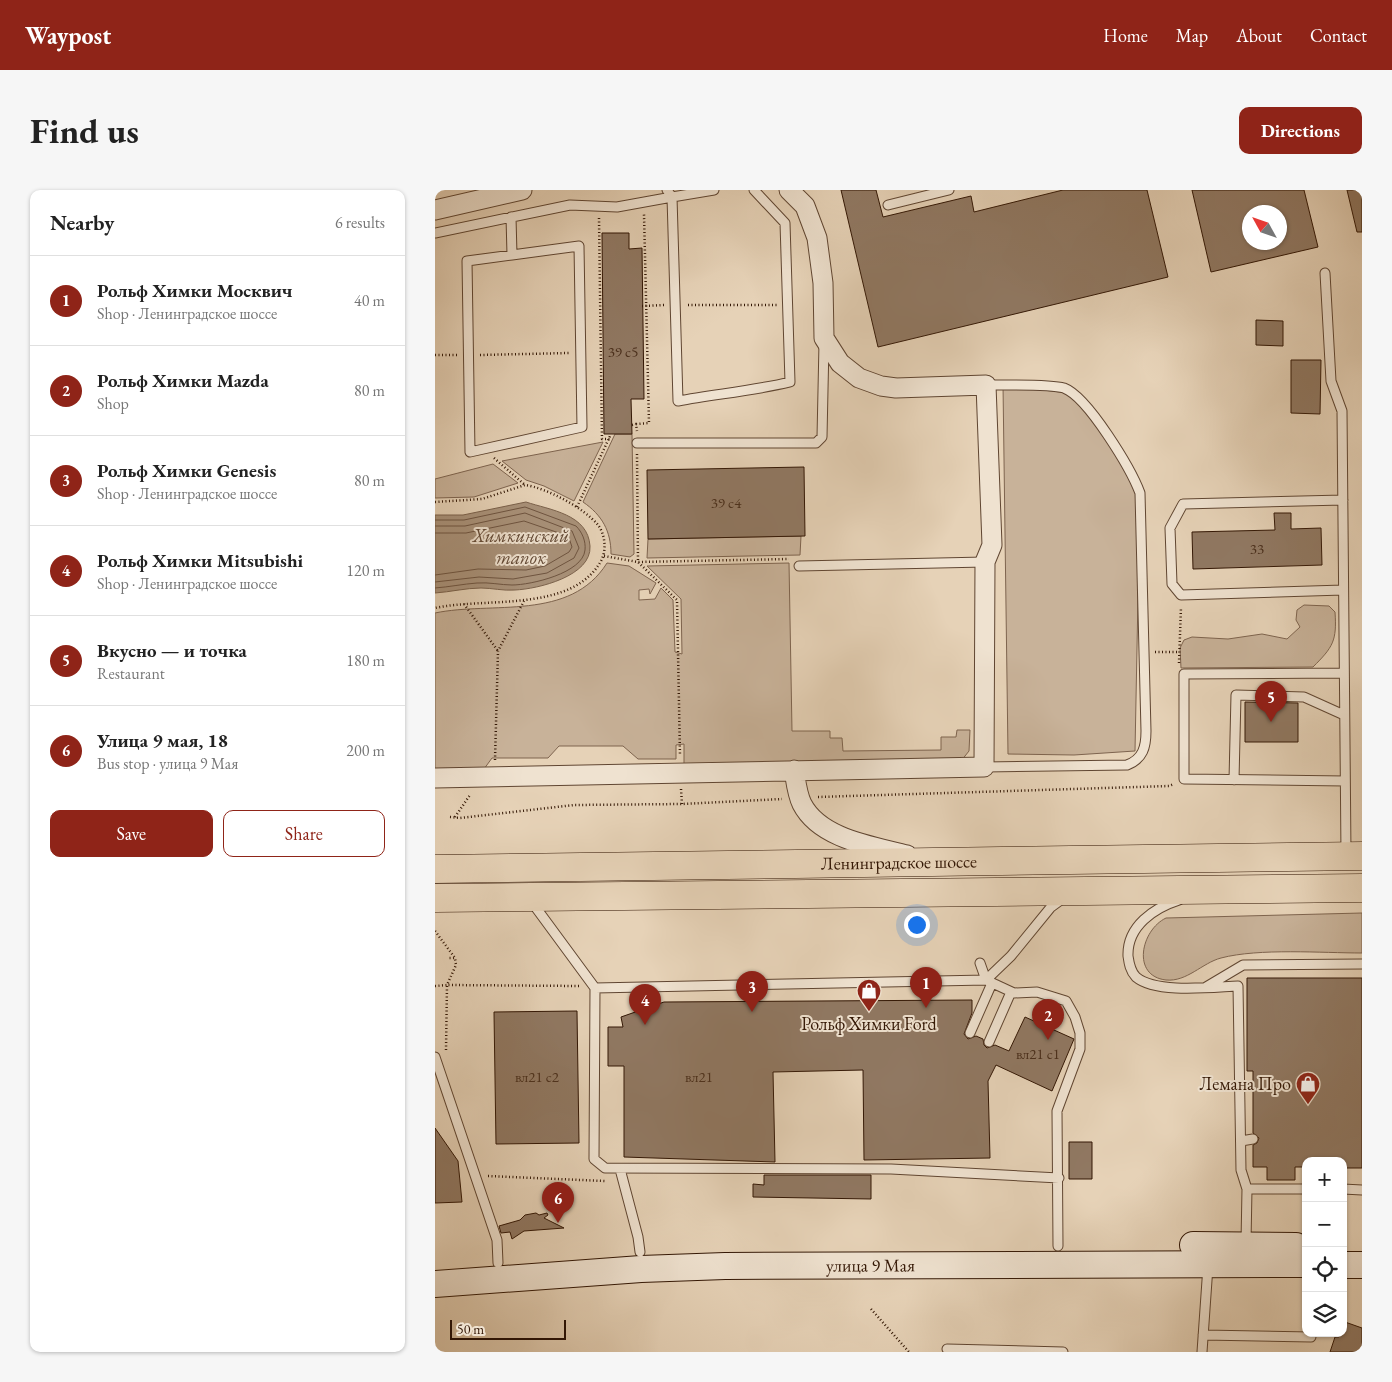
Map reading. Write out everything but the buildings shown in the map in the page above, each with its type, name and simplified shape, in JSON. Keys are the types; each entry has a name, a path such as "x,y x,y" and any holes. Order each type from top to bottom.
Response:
{"highway":[{"name":"Ленинградское шоссе","path":"435,869 1354,856"},
{"name":"Ленинградское шоссе","path":"435,898 1215,888 1362,888"}],"main road":[{"name":"улица 9 Мая","path":"435,1267 640,1252 724,1249 1302,1246"},
{"path":"1347,1247 1362,1247"},
{"name":"улица 9 Мая","path":"435,1284 641,1269 725,1266 1302,1264"},
{"path":"1347,1265 1362,1265"}],"street":[{"path":"435,210 522,190"},
{"path":"435,778 984,767 985,562 992,544 986,385 897,388 870,383 840,363 824,338 823,283 817,238 805,206 789,190"},
{"path":"794,770 801,802 806,811 821,826 845,837 927,861"}],"lane":[{"path":"435,233 570,205 617,207 670,194 714,190"},
{"path":"670,194 678,401 719,393 755,391 790,382 785,223 754,190"},
{"path":"888,205 949,190"},
{"path":"511,217 513,255"},
{"path":"579,246 582,428 470,452 467,261 513,255 579,246"},
{"path":"1325,273 1331,382 1342,410 1345,781 1354,856"},
{"path":"637,443 816,443 822,437 824,338"},
{"path":"984,767 1127,765 1135,762 1142,754 1146,743 1140,493 1135,479 1101,425 1076,394 1063,388 986,385"},
{"path":"1343,500 1183,504 1170,528 1172,584 1181,595 1343,590"},
{"path":"799,566 985,562"},
{"path":"1344,672 1184,674 1184,779 1345,781"},
{"path":"1234,780 1236,695 1304,696 1344,715"},
{"path":"1215,888 1168,904 1151,914 1138,925 1128,950 1129,965 1137,977 1166,989 1238,986 1243,1012 1241,1170 1247,1189 1245,1245"},
{"path":"970,1033 989,982 1051,907 1076,890"},
{"path":"528,897 594,987 594,1159 605,1168 891,1169 1059,1178"},
{"path":"981,963 989,982"},
{"path":"1203,988 1243,965 1362,964"},
{"path":"594,987 989,982 1011,992 1037,992 1066,1001 1072,1009 1080,1033 1080,1049 1057,1111 1059,1178 1057,1246"},
{"path":"989,1042 1011,992"},
{"path":"435,1057 497,1240 498,1263"},
{"path":"1241,1140 1253,1139"},
{"path":"619,1169 638,1237 640,1252"},
{"path":"1247,1189 1302,1189"},
{"path":"1347,1190 1362,1190"},
{"path":"1202,1352 1208,1263"},
{"path":"1203,1335 1311,1338"},
{"path":"947,1349 1062,1352"}],"path":[{"path":"632,425 649,423 644,306 643,202"},
{"path":"599,206 602,439 610,439"},
{"path":"644,306 789,305"},
{"path":"435,355 601,352"},
{"path":"637,424 638,562 677,600 681,804"},
{"path":"577,507 611,434"},
{"path":"482,449 525,485"},
{"path":"435,502 482,499 525,485 534,486 577,507 599,527 605,538 604,556 589,576 567,589 548,597 524,601 464,604 435,608"},
{"path":"604,556 638,562 791,559"},
{"path":"1181,595 1178,662 1184,674"},
{"path":"455,818 497,758 498,650 524,601"},
{"path":"464,604 498,650"},
{"path":"1144,652 1179,652"},
{"path":"435,931 455,958 456,965 447,985 446,1058"},
{"path":"448,958 455,958"},
{"path":"435,986 594,987"},
{"path":"485,1176 609,1182"},
{"path":"871,1309 909,1352"}],"shaded area":[{"path":"1003,385 1076,394 1135,479 1140,493 1135,751 1074,755 1008,754"},
{"path":"615,434 632,434 634,554 630,557 611,554 611,546 604,524 595,512 583,502"},
{"path":"603,442 574,501 544,486 526,480 502,461"},
{"path":"493,464 518,483 474,497 435,498 435,479"},
{"path":"801,536 800,555 647,558 648,539"},
{"path":"607,563 629,566 656,583 650,594 649,589 639,590 639,600 655,599 661,588 673,600 675,652 682,654 681,599 647,566 789,563 792,731 830,731 830,738 842,738 843,751 941,750 941,737 956,737 957,730 970,730 969,751 961,761 684,766 684,744 676,745 676,759 638,759 623,746 559,746 548,758 492,758 484,769 435,770 435,613 529,606 551,602 573,594 591,582"},
{"path":"1304,605 1329,606 1335,612 1335,630 1332,643 1313,667 1181,668 1180,648 1184,640 1192,637 1228,639 1262,634 1287,639 1300,627 1296,620 1297,610"},
{"path":"1362,913 1362,953 1272,952 1236,955 1214,960 1188,975 1174,980 1155,977 1148,970 1144,962 1143,952 1151,932 1157,924 1166,918"}],"water":[{"name":"Химкинский тапок","path":"526,502 566,515 583,527 588,535 590,546 588,556 582,565 562,579 537,587 511,590 475,588 435,593 435,515 463,515"}],"place":[{"name":"Вкусно — и точка","path":"1271,722"},
{"name":"Рольф Химки Москвич","path":"926,1008"},
{"name":"Рольф Химки Genesis","path":"752,1012"},
{"name":"Рольф Химки Ford","path":"869,1012"},
{"name":"Рольф Химки Mitsubishi","path":"645,1025"},
{"name":"Рольф Химки Mazda","path":"1048,1040"},
{"name":"Лемана Про","path":"1308,1105"},
{"name":"Улица 9 мая, 18","path":"558,1223"}]}
